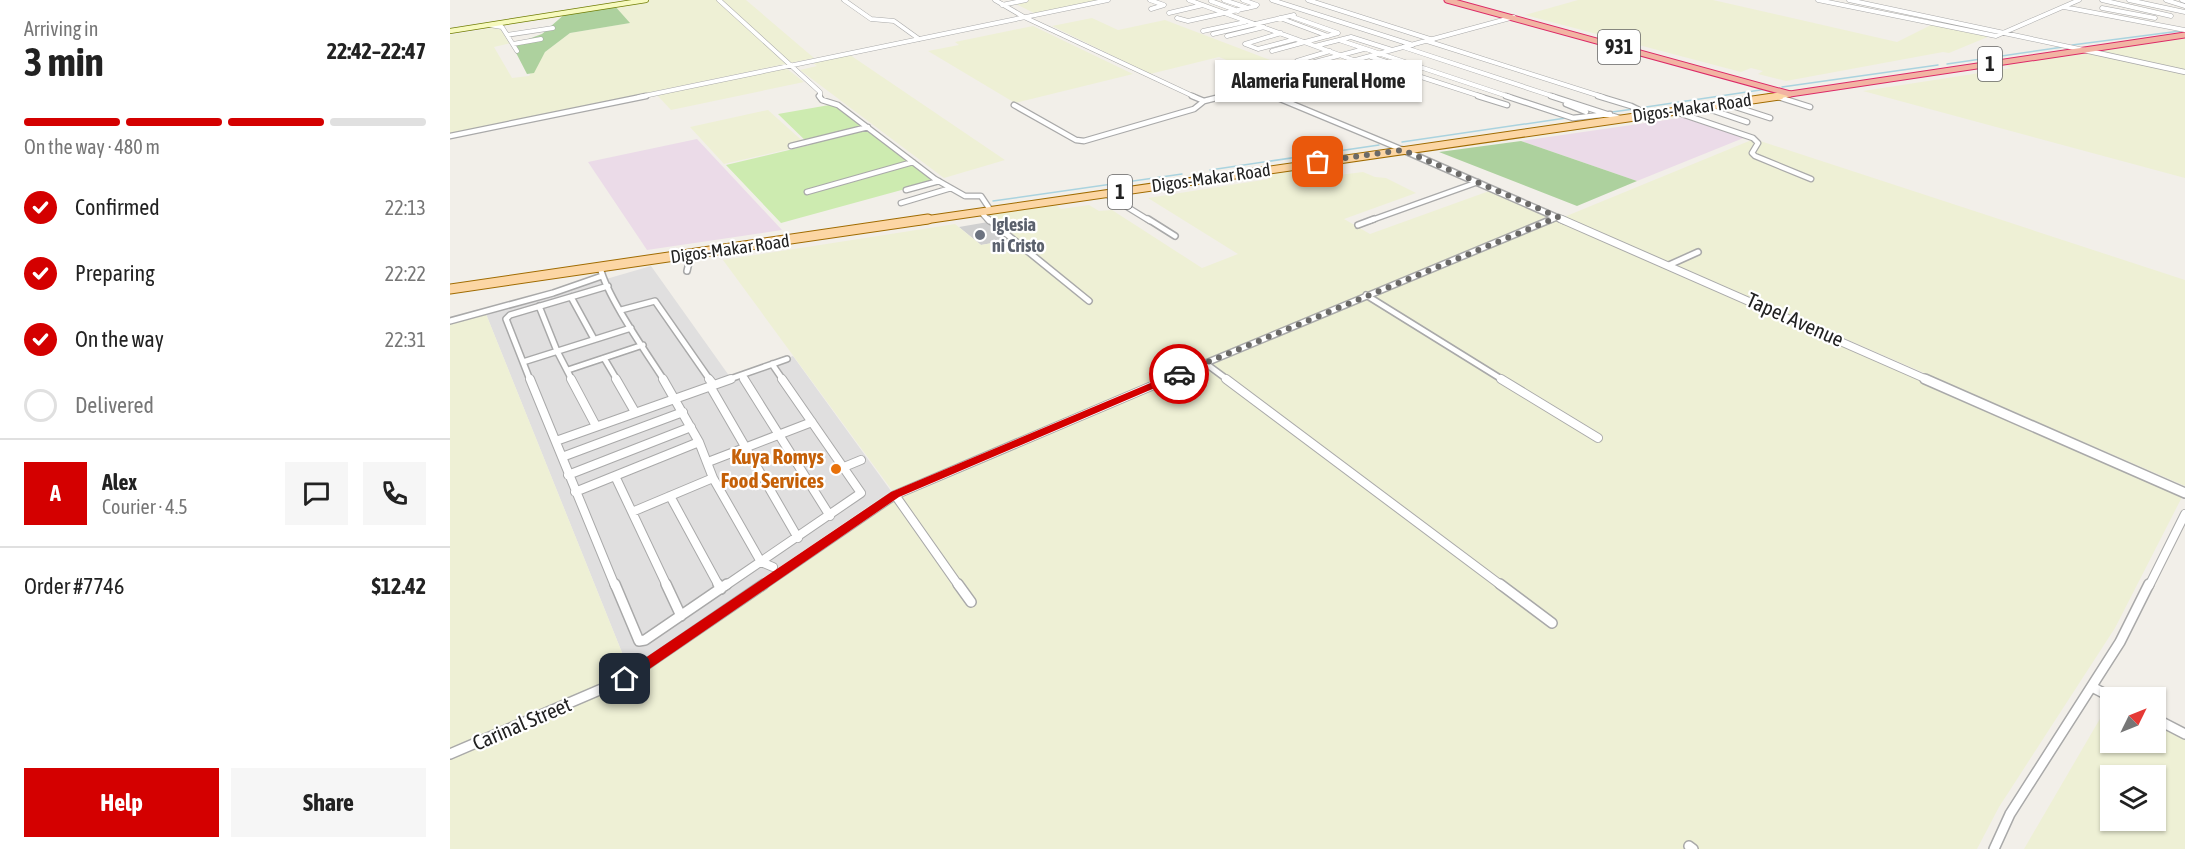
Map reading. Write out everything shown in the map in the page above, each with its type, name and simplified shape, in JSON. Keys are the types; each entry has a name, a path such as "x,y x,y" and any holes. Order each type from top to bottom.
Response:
{"highway":[{"name":"931","path":"1447,0 1513,17"},
{"name":"931","path":"1453,0 1792,93"},
{"name":"Digos-Makar Road","path":"1792,93 2084,50 2185,32"}],"main road":[{"path":"450,31 646,0"},
{"name":"Digos-Makar Road","path":"450,289 1403,150 1572,122 1604,120 1792,93"}],"street":[{"path":"719,0 820,92 819,96 822,100 838,105 939,181 965,196 981,196 991,211"},
{"path":"844,0 871,19 894,21 919,39"},
{"path":"994,0 1024,17 1204,101 1513,17"},
{"path":"1002,4 1026,0"},
{"path":"450,136 1108,0"},
{"path":"1150,0 1164,5 1151,9"},
{"path":"1190,0 1356,61"},
{"path":"1198,3 1212,0 1238,10"},
{"path":"1224,0 1248,8"},
{"path":"1177,18 1188,21 1257,5 1243,0"},
{"path":"1272,0 1411,45 1497,77"},
{"path":"1308,0 1433,40"},
{"path":"1818,0 1992,35 2005,32 2079,0"},
{"path":"1849,0 2185,72"},
{"path":"2102,0 2171,16"},
{"path":"2129,0 2185,13"},
{"path":"2166,0 2185,6"},
{"path":"2092,12 2113,3"},
{"path":"1169,13 1203,5"},
{"path":"2064,7 2185,32"},
{"path":"2102,8 2155,18"},
{"path":"1179,11 1189,15"},
{"path":"1213,34 1308,11"},
{"path":"2138,21 2185,13"},
{"path":"1272,51 1338,33 1290,16"},
{"path":"1280,18 1329,36"},
{"path":"1203,31 1248,21"},
{"path":"489,25 502,27 517,51"},
{"path":"1227,36 1264,27"},
{"path":"507,35 553,28"},
{"path":"1281,33 1245,44 1259,49 1296,39"},
{"path":"1315,46 1354,38 1392,51"},
{"path":"513,44 541,39"},
{"path":"1339,40 1572,122 1610,114"},
{"path":"1427,41 1631,105 1647,114"},
{"path":"1311,63 1365,48"},
{"path":"1403,48 1497,77 1586,112"},
{"path":"1297,61 1330,51"},
{"path":"1371,57 1409,69 1412,74 1507,105"},
{"path":"1255,88 1403,150"},
{"path":"1540,93 1619,118"},
{"path":"1775,96 1810,107"},
{"path":"1014,105 1082,141 1194,109 1201,106 1204,101"},
{"path":"1725,103 1770,118"},
{"path":"1701,106 1747,122"},
{"path":"1671,111 1753,138 1758,142 1752,153 1755,156 1811,179"},
{"path":"1595,116 1604,120"},
{"path":"791,146 868,127"},
{"name":"Tapel Avenue","path":"1403,150 1669,265 2185,494"},
{"path":"807,192 913,162"},
{"path":"906,190 939,181"},
{"path":"1358,225 1478,182"},
{"path":"901,202 951,188"},
{"path":"1106,194 1175,236"},
{"path":"981,212 991,224 1089,301"},
{"name":"Carinal Street","path":"450,754 625,679 895,495 1366,295 1558,217"},
{"path":"1669,265 1698,252"},
{"path":"687,271 691,254"},
{"path":"600,267 602,276 631,328 684,412 708,462 713,478 761,562 773,567"},
{"path":"450,321 553,293 602,276"},
{"path":"608,286 506,317 568,475 639,641 645,640 861,494 772,364"},
{"path":"1366,295 1598,438"},
{"path":"571,297 594,339"},
{"path":"621,310 655,301 711,385 798,538"},
{"path":"539,306 558,351 596,426"},
{"path":"523,362 631,328"},
{"path":"568,370 643,345"},
{"path":"604,358 635,412"},
{"path":"556,441 788,358"},
{"path":"1205,363 1552,622"},
{"path":"742,375 831,516"},
{"path":"562,457 684,412"},
{"path":"708,462 812,422"},
{"path":"568,475 691,427"},
{"path":"575,492 699,442"},
{"path":"844,467 861,460"},
{"path":"615,476 681,616"},
{"path":"632,512 713,478"},
{"path":"895,495 971,602"},
{"path":"670,496 721,589"},
{"path":"1994,849 2010,814 2120,642 2185,514"},
{"path":"2092,687 2100,691"},
{"path":"2166,724 2185,734"}],"shaded area":[{"path":"1687,117 1746,137 1637,181 1521,141"},
{"path":"697,139 782,230 647,250 588,162"},
{"path":"988,222 1010,240 981,245 959,227"},
{"path":"651,266 730,377 793,356 891,491 629,670 486,314"}],"green space":[{"path":"648,0 746,0 814,58 450,134 450,35 499,27 511,43 494,47 512,78 529,76 545,52 570,33 629,23 614,5"},
{"path":"1028,0 1101,0 1036,14 1014,3"},
{"path":"1578,0 1713,0 1897,42 1933,24 1990,36 1949,53 1943,52 1786,81 1758,74 1763,71 1751,68 1741,72 1525,15"},
{"path":"614,5 630,23 570,33 545,52 534,73 527,74 512,45 542,34 566,13"},
{"path":"1092,18 1118,30 1165,20 1307,74 1281,81 1219,57 1150,74 1052,26"},
{"path":"1033,26 1133,74 1015,103 928,51 959,45 955,42"},
{"path":"2185,37 2185,70 2093,51"},
{"path":"2090,52 2185,73 2185,178 1863,91 2012,68 2004,65"},
{"path":"850,55 1005,160 944,178 800,70 817,66 812,62"},
{"path":"786,68 804,82 671,110 656,94"},
{"path":"835,104 938,180 781,223 726,165 810,145 778,114"},
{"path":"768,110 807,145 724,164 690,127"},
{"path":"1754,139 2185,280 2185,486 1564,217"},
{"path":"1521,141 1637,181 1577,206 1439,152"},
{"path":"1297,169 1315,178 1363,172 1375,177 1386,178 1416,193 1344,219 1370,234 1492,190 1552,217 1110,399 894,493 723,260 955,224 981,245 1009,240 981,216 1056,205 1061,209 1089,205 1099,211 1112,210 1202,268 1238,254 1148,198 1269,179 1263,176"},
{"path":"1558,219 2182,497 2115,628 1999,807 1977,849 450,849 450,759 632,680 897,497"},
{"path":"486,314 631,675 450,752 450,324"},
{"path":"2100,719 2100,753 2166,753 2166,723 2185,730 2185,849 2024,849"}],"waterway":[{"path":"2072,45 2180,31"},
{"path":"1947,64 2063,47"},
{"path":"1782,87 1938,65"},
{"path":"1646,107 1767,89"},
{"path":"1612,112 1634,109"},
{"path":"1402,142 1566,118"},
{"path":"1210,170 1379,145"},
{"path":"993,201 1182,174"}],"way so far":[{"path":"1179,374 1558,217 1403,150 1318,162"}],"place":[{"name":"Alameria Funeral Home","path":"1318,162"},
{"name":"Iglesia ni Cristo","path":"980,235"},
{"name":"Kuya Romys Food Services","path":"836,469"}],"route":[{"path":"625,679 895,495 1179,374"}]}
